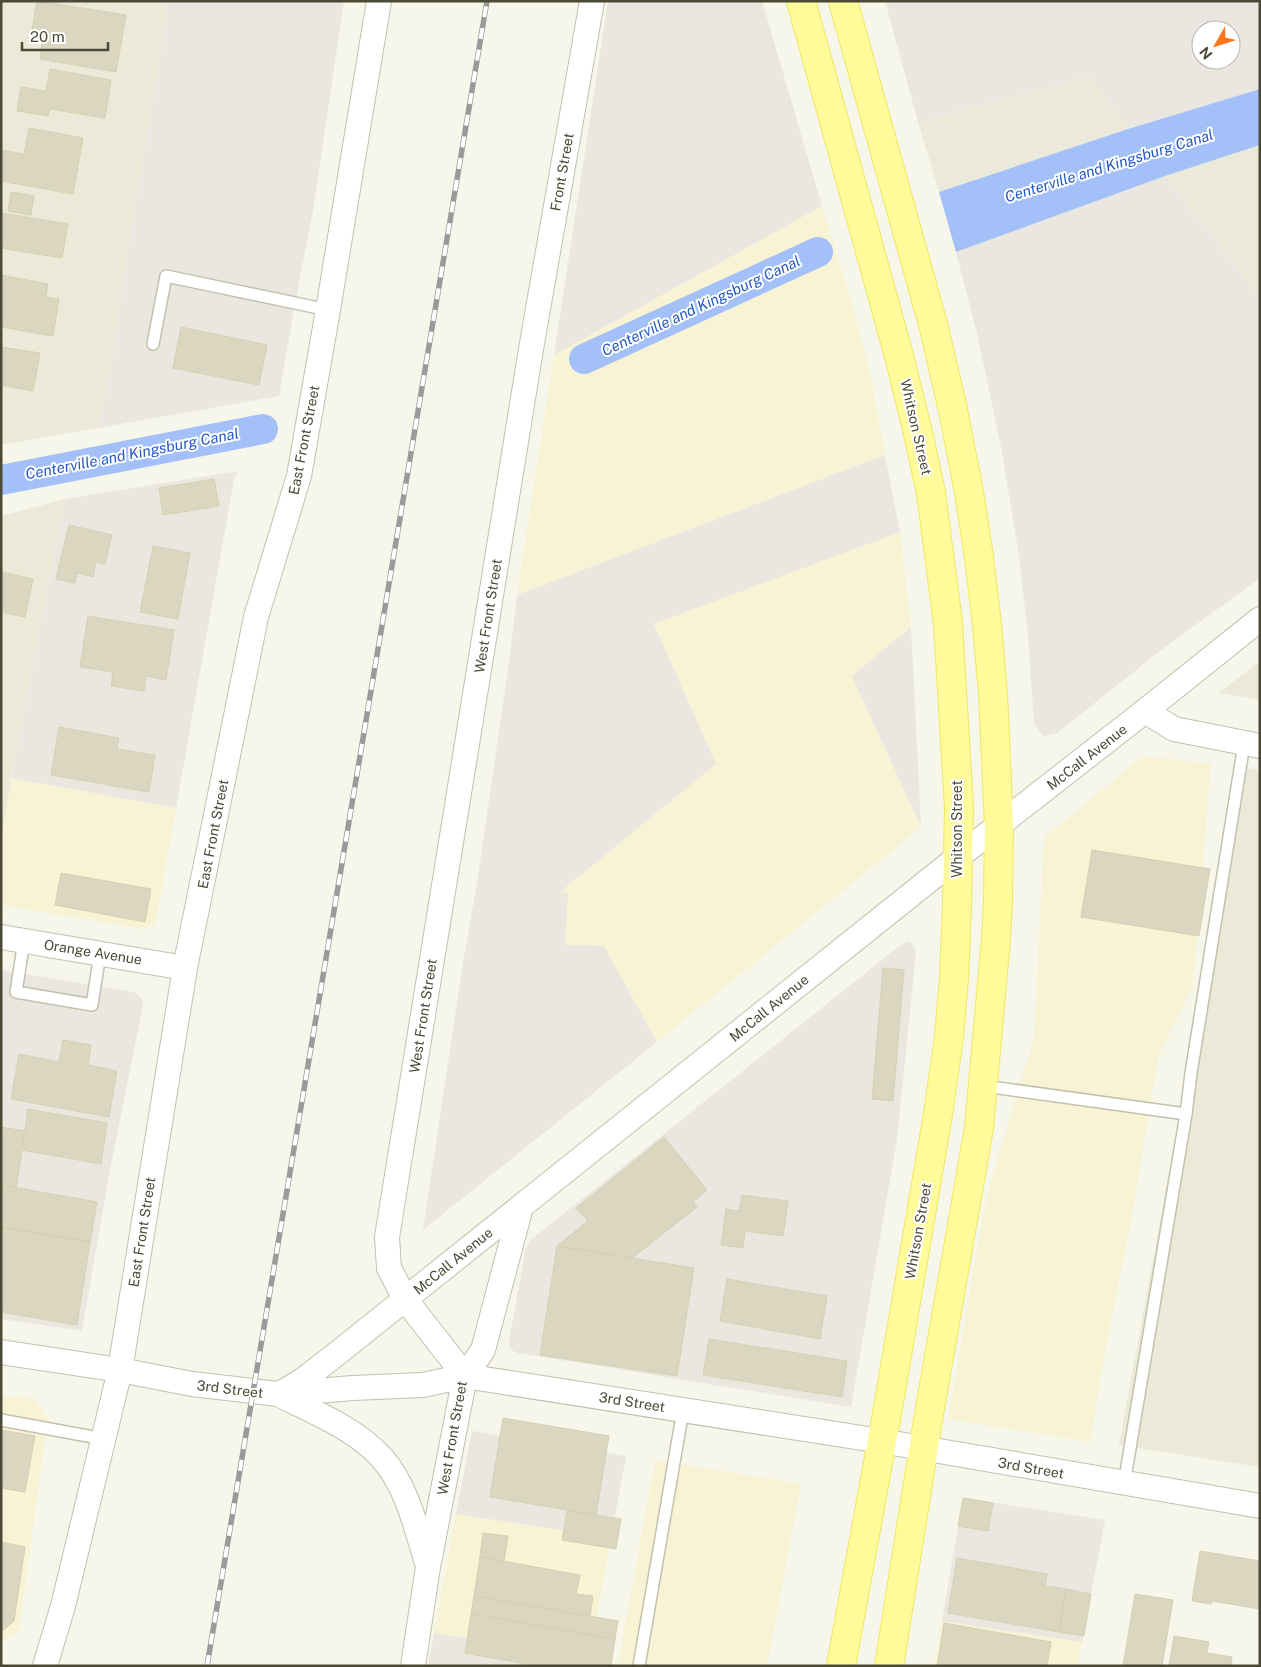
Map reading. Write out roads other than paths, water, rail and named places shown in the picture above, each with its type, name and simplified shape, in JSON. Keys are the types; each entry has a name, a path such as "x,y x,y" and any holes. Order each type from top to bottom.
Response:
{"main road":[{"name":"Whitson Street","path":"801,1 899,356 931,493 948,624 958,781 958,857 954,978 949,1037 933,1144 842,1666"},
{"path":"844,1 934,328 969,492 979,557 989,655 999,825 998,902 979,1128 889,1666"}],"street":[{"name":"East Front Street","path":"45,1666 62,1606 120,1370 186,968 256,617 298,476 328,310 379,1"},
{"name":"Front Street","path":"532,342 592,1"},
{"name":"West Front Street","path":"413,1666 428,1567 465,1376 405,1299 389,1268 387,1237 532,342"},
{"name":"McCall Avenue","path":"278,1394 303,1380 958,857 1145,712 1260,619"},
{"path":"1145,712 1174,729 1252,745"},
{"name":"Orange Avenue","path":"1,937 186,968"},
{"path":"465,1376 483,1350 521,1206"},
{"name":"3rd Street","path":"1,1352 120,1370 192,1384 278,1394 423,1385 465,1376 925,1448 1124,1484 1260,1506"},
{"path":"278,1394 352,1433 370,1446 383,1459 398,1481 413,1519 428,1567"}],"lane":[{"path":"153,344 166,276 328,310"},
{"path":"1124,1484 1186,1114 1191,1073 1252,745"},
{"path":"24,941 16,992 92,1005 100,954"},
{"path":"984,1086 1186,1114"},
{"path":"639,1666 682,1410"},
{"path":"1,1420 104,1438"}],"water":[{"path":"1260,89 1260,145 1165,176 956,252 939,192 1128,129"}],"waterway":[{"name":"Centerville and Kingsburg Canal","path":"584,359 818,252"},
{"name":"Centerville and Kingsburg Canal","path":"1,480 263,429"}],"railway":[{"path":"207,1666 487,1"}]}
